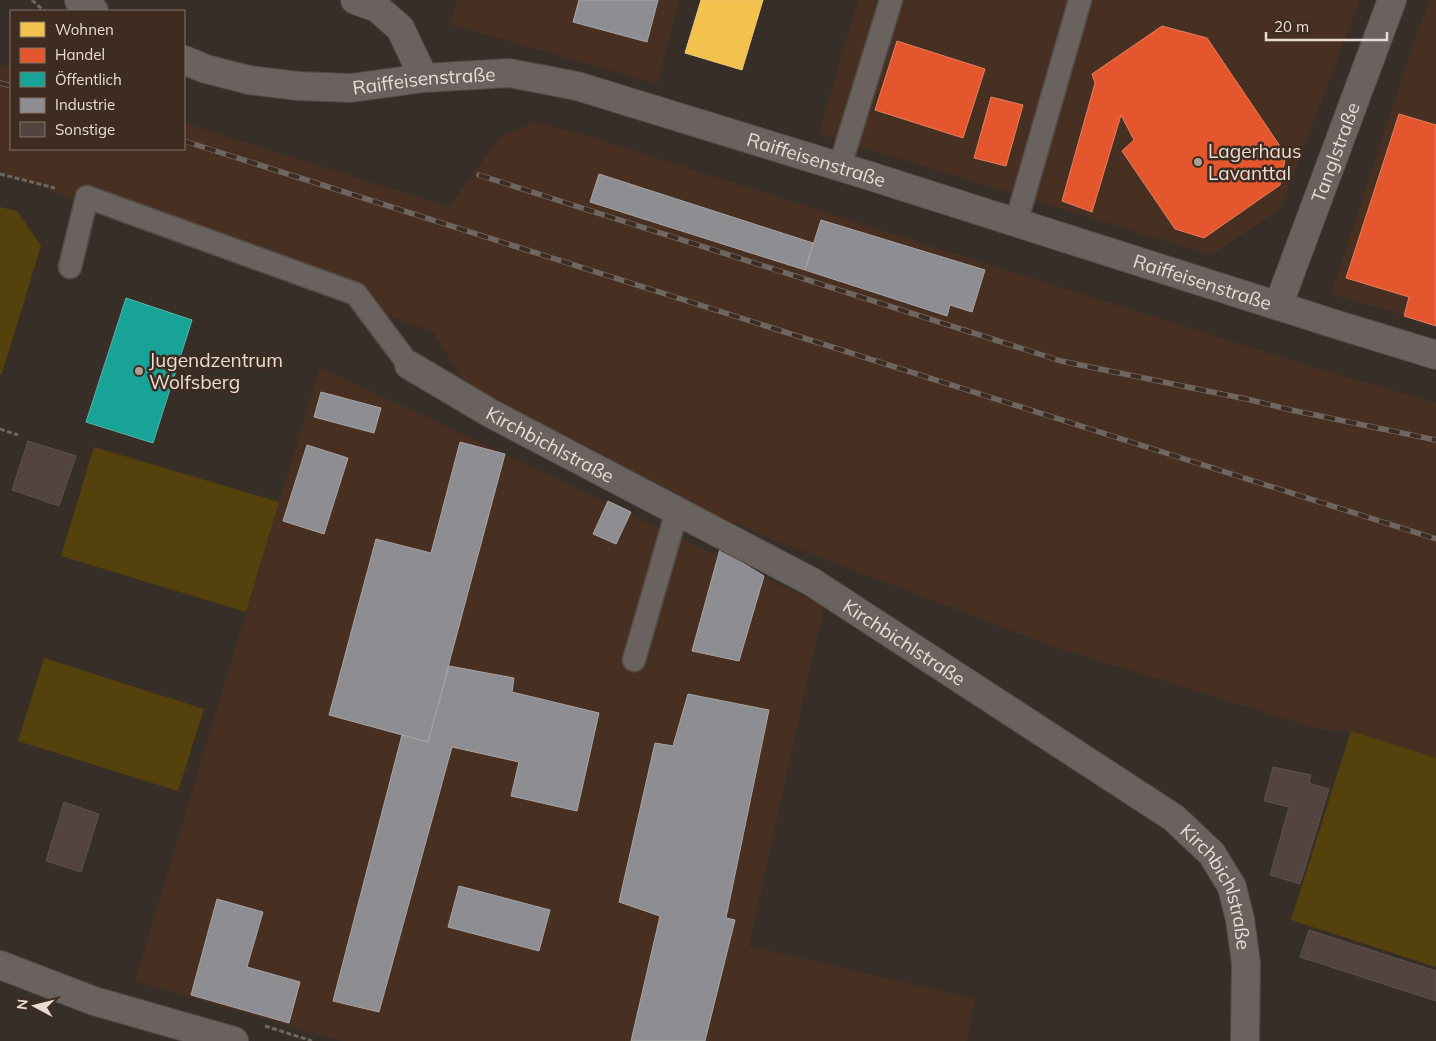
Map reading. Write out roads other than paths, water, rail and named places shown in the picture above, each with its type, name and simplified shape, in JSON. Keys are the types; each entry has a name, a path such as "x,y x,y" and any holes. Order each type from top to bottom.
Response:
{"street":[{"path":"79,0 93,10"},
{"path":"355,0 377,8 400,28 424,78"},
{"name":"Tanglstraße","path":"1278,306 1392,0"},
{"name":"Raiffeisenstraße","path":"185,60 206,69 249,80 298,86 351,88 424,78 508,73 577,86 840,166 1436,355"},
{"name":"Kirchbichlstraße","path":"409,365 490,413 812,582 1174,818 1212,854 1232,887 1240,919 1246,963 1244,1041"},
{"path":"0,965 94,1001 234,1041"}],"lane":[{"path":"840,166 891,0"},
{"path":"1016,223 1080,0"},
{"path":"70,267 86,197 356,294 409,365"},
{"path":"634,660 677,511"}],"railway":[{"path":"0,83 10,86"},
{"path":"185,141 1436,539"},
{"path":"479,175 1061,361 1436,440"}],"place":[{"name":"Lagerhaus Lavanttal","path":"1198,162"},
{"name":"Jugendzentrum Wolfsberg","path":"139,371"}]}
